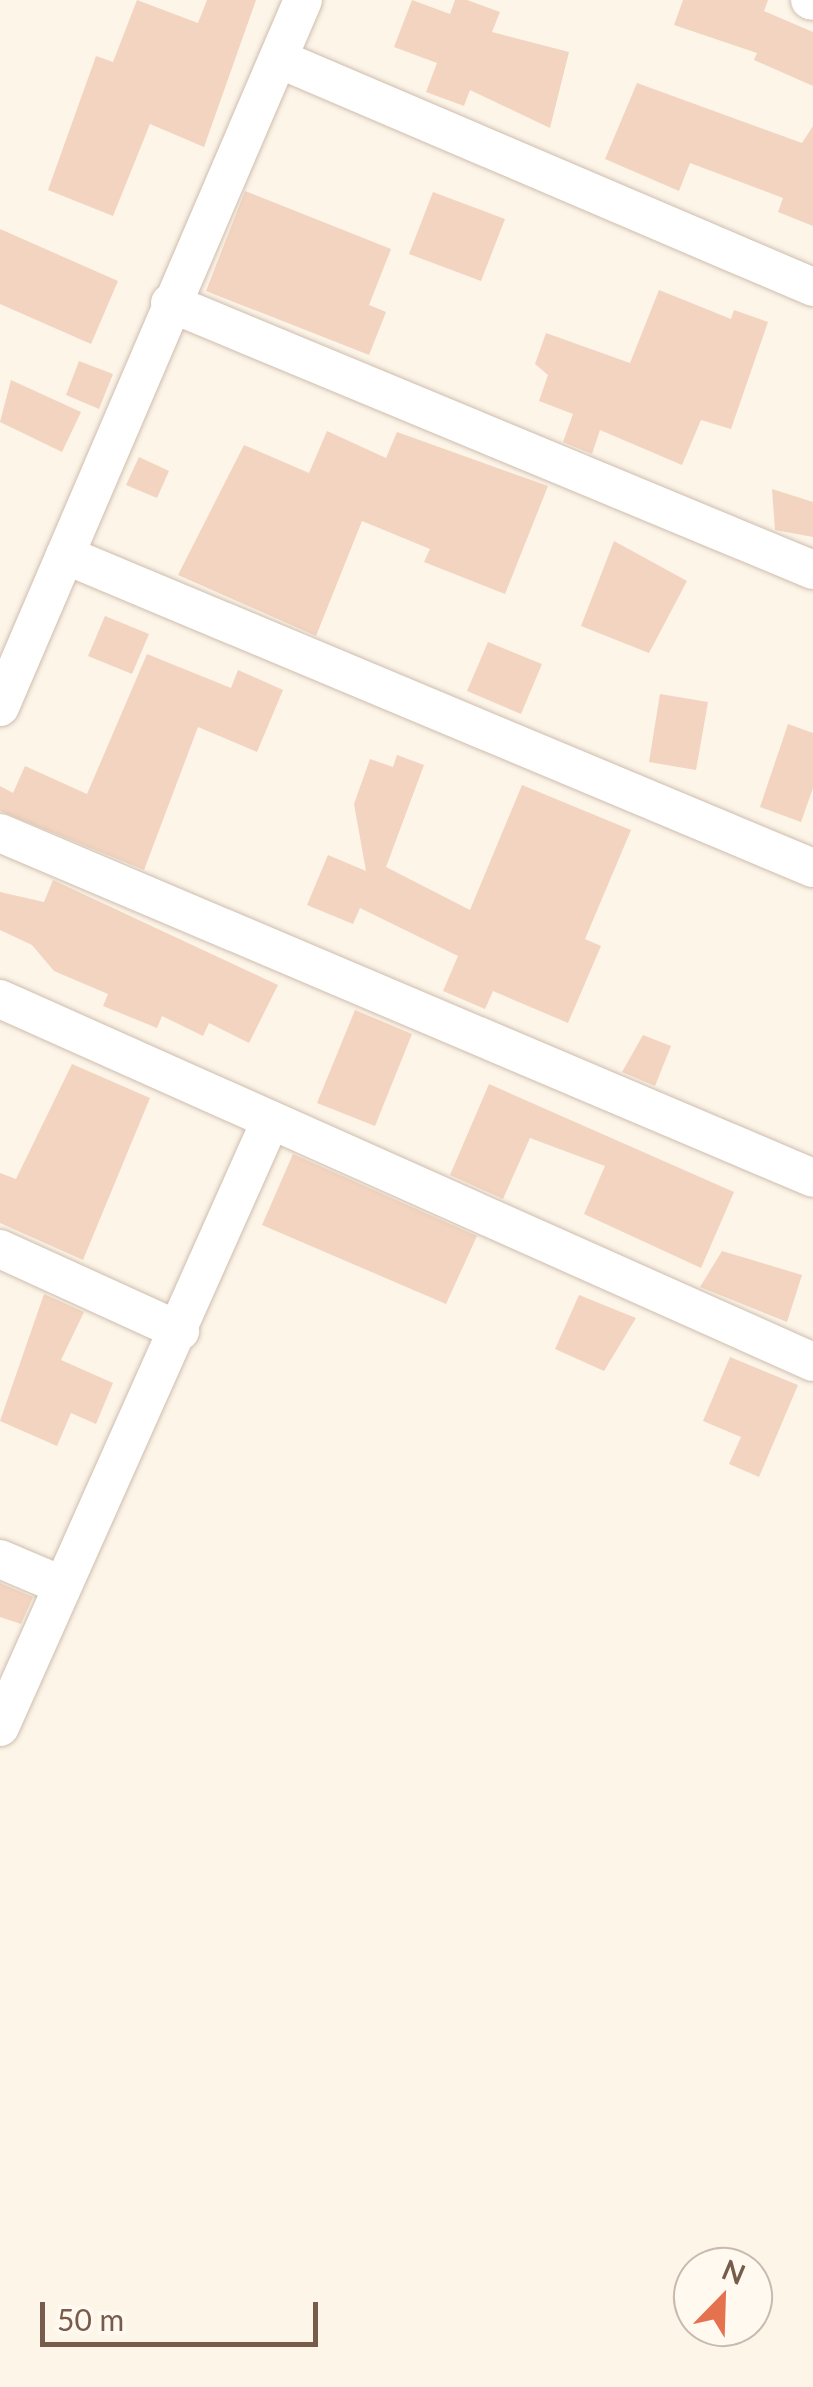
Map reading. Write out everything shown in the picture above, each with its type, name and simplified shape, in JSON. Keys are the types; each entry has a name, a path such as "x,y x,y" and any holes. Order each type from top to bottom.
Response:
{"street":[{"path":"0,707 170,303 304,0"},
{"path":"279,59 813,287"},
{"path":"170,303 813,570"},
{"path":"65,555 813,868"},
{"path":"0,833 813,1178"},
{"path":"0,999 269,1124 813,1362"},
{"path":"0,1728 59,1584 180,1331 269,1124"},
{"path":"0,1249 180,1331"},
{"path":"0,1560 59,1584"}],"building":[{"path":"137,0 198,23 207,0 256,0 204,147 150,124 113,216 48,190 96,56 113,62"},
{"path":"412,0 450,14 455,0 467,0 500,12 492,32 569,52 550,128 470,90 464,106 426,92 437,63 394,47"},
{"path":"683,0 768,0 764,11 813,32 813,86 754,60 757,53 674,25"},
{"path":"637,83 802,143 813,126 813,226 778,212 783,198 690,163 679,191 605,159"},
{"path":"245,191 391,249 369,305 386,312 369,355 206,291"},
{"path":"433,192 505,219 481,281 409,254"},
{"path":"0,229 118,281 91,344 0,304"},
{"path":"659,290 731,319 734,310 768,322 731,429 701,420 682,465 600,430 592,454 563,442 573,414 539,401 548,375 535,364 546,333 630,363"},
{"path":"79,361 113,374 99,409 66,395"},
{"path":"11,380 81,412 62,452 0,422"},
{"path":"327,431 386,458 397,432 548,486 505,594 424,562 430,549 362,521 316,636 178,575 244,445 309,473"},
{"path":"139,457 169,471 157,498 126,485"},
{"path":"772,489 813,502 813,537 775,530"},
{"path":"614,541 687,581 649,653 581,626"},
{"path":"105,616 149,634 132,674 88,656"},
{"path":"488,642 542,664 521,714 467,691"},
{"path":"147,654 231,688 238,670 283,690 257,752 198,727 144,870 0,811 0,786 13,793 25,766 87,794"},
{"path":"660,694 708,702 696,770 649,762"},
{"path":"788,724 813,733 813,788 801,822 760,807"},
{"path":"397,755 424,765 386,867 470,910 522,785 631,830 585,939 601,946 568,1023 493,991 485,1009 443,991 458,956 360,908 353,924 307,905 328,855 366,871 354,804 370,759 393,767"},
{"path":"53,880 278,985 249,1043 209,1023 203,1036 162,1016 157,1028 103,1006 108,994 54,971 32,945 0,930 0,892 44,902"},
{"path":"355,1010 412,1034 375,1126 317,1103"},
{"path":"643,1035 671,1046 655,1086 622,1072"},
{"path":"72,1064 150,1098 83,1260 0,1223 0,1173 16,1179"},
{"path":"489,1084 734,1192 701,1268 584,1214 605,1166 530,1138 503,1199 450,1175"},
{"path":"293,1154 477,1236 446,1304 262,1225"},
{"path":"722,1251 802,1275 787,1322 700,1287"},
{"path":"44,1294 84,1312 61,1360 113,1383 96,1424 71,1413 57,1446 0,1421"},
{"path":"579,1295 636,1318 604,1371 555,1349"},
{"path":"730,1357 798,1385 759,1477 729,1464 741,1437 703,1421"},
{"path":"0,1583 33,1597 21,1624 0,1617"}]}
